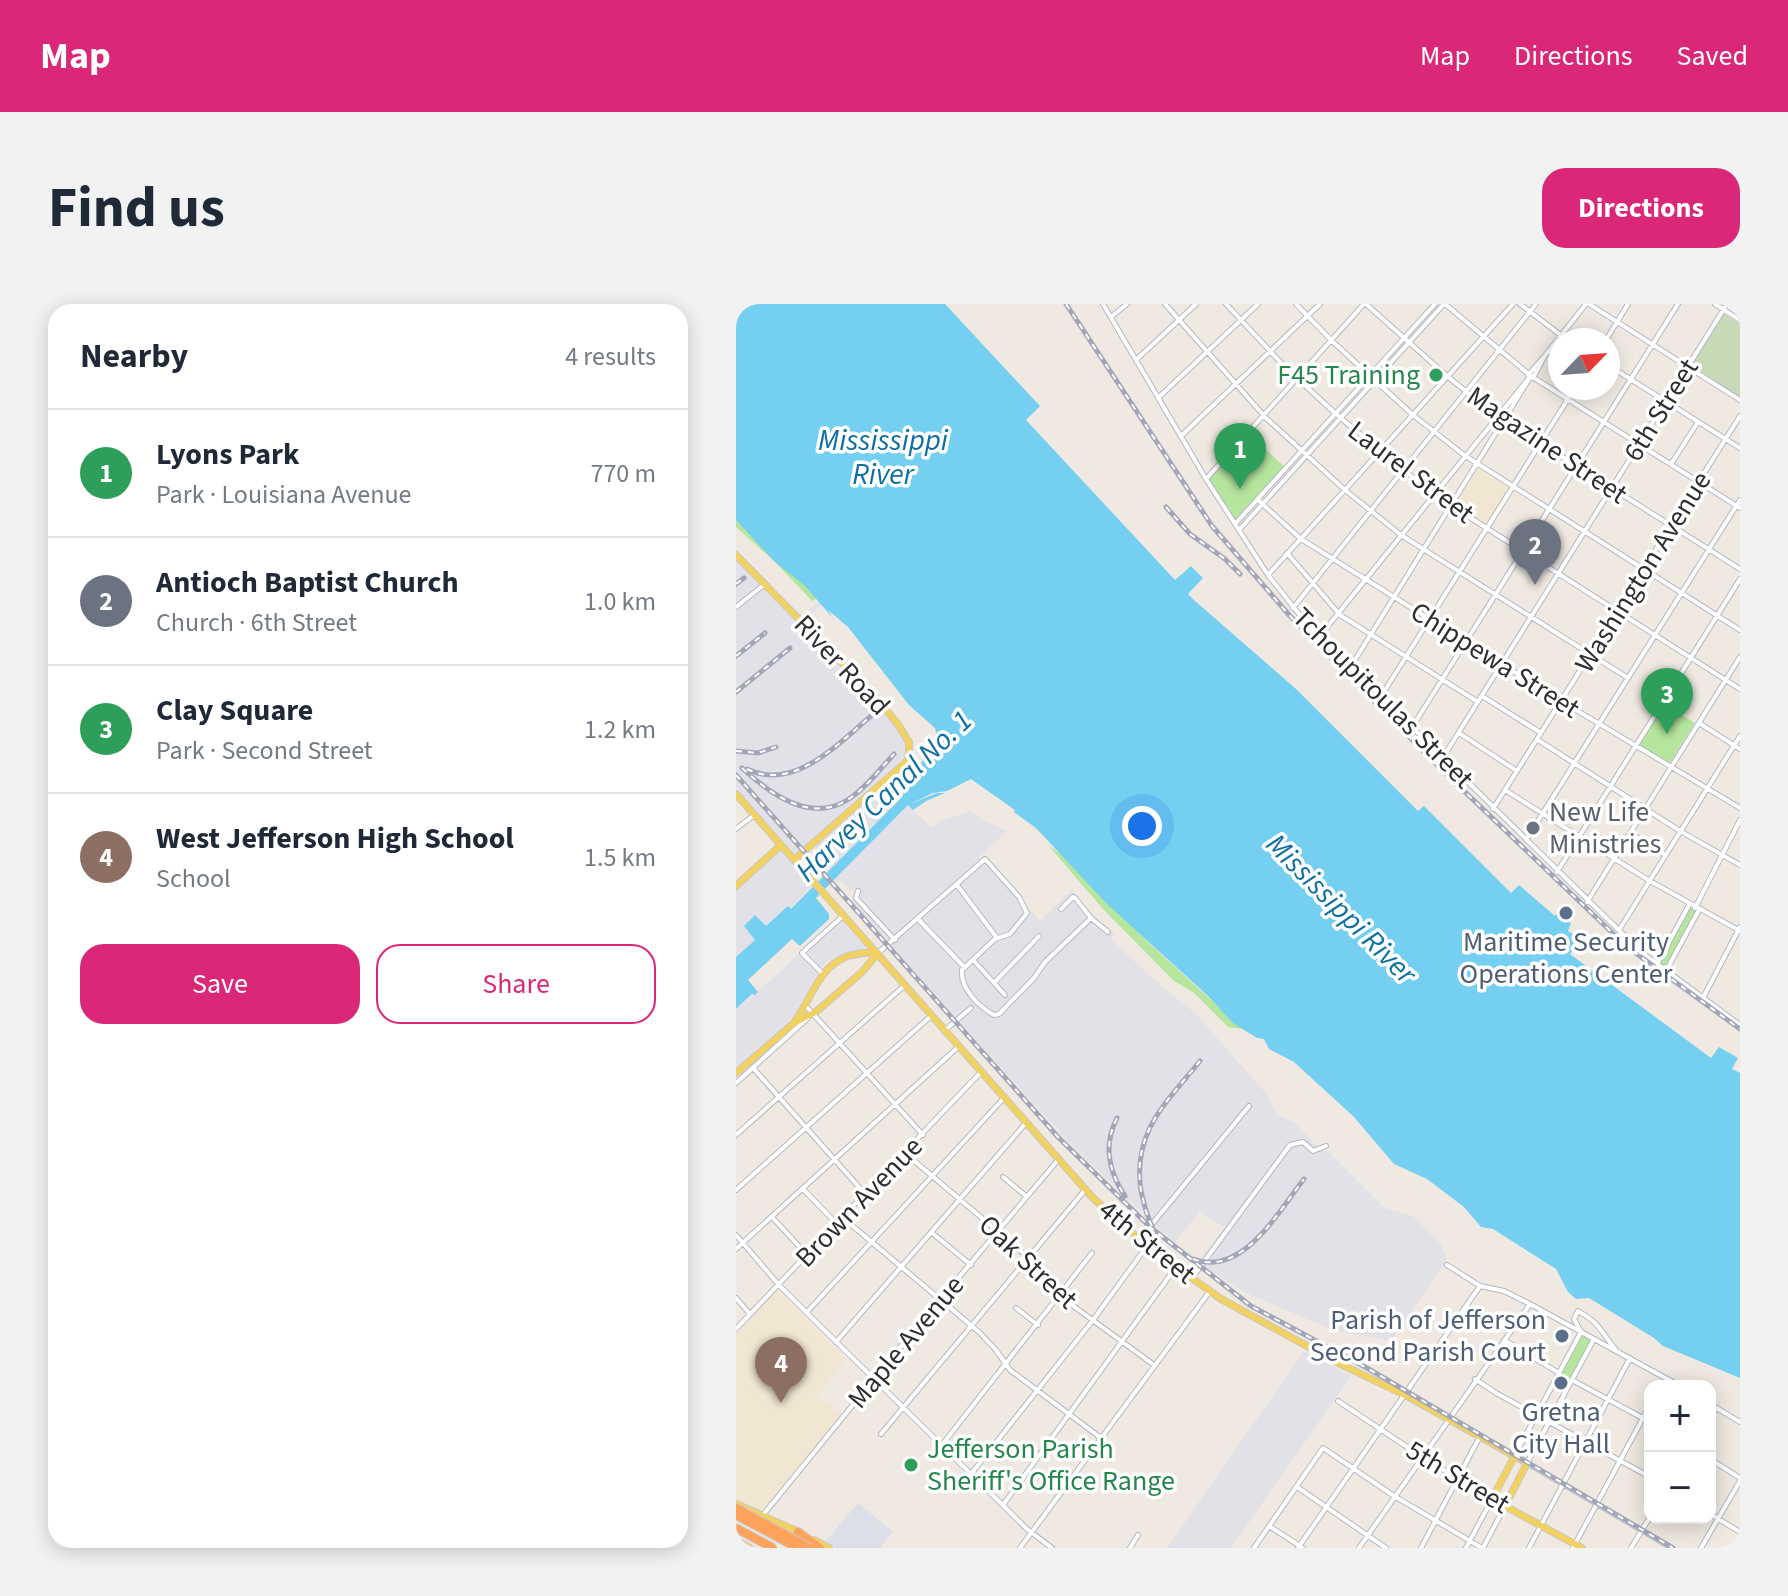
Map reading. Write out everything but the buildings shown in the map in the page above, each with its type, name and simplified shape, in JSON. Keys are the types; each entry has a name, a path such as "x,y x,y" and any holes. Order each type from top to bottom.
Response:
{"highway":[{"path":"737,1508 798,1548"},
{"path":"737,1508 810,1548"},
{"path":"736,1530 765,1548"},
{"path":"736,1530 773,1548"},
{"path":"798,1532 820,1548"}],"main road":[{"name":"River Road","path":"736,555 876,698 909,742 909,756 885,781 794,860"},
{"name":"4th Street","path":"736,794 1025,1124 1085,1190 1139,1240 1210,1291 1326,1357 1405,1395 1527,1463"},
{"path":"736,886 781,845"},
{"path":"794,1023 822,973 841,958 878,953"},
{"path":"736,1073 794,1023 813,1014 862,972 878,953"},
{"path":"1492,1499 1514,1457"},
{"path":"1505,1506 1527,1463"},
{"name":"5th Street","path":"1492,1499 1577,1547"},
{"path":"737,1508 763,1515 829,1548"},
{"path":"736,1530 744,1518 737,1508"},
{"path":"736,1540 748,1548"}],"street":[{"name":"Tchoupitoulas Street","path":"1103,304 1206,479 1293,608 1587,902 1657,964 1740,1025"},
{"path":"1111,317 1127,304"},
{"path":"1165,304 1264,416 1345,490 1401,535 1628,678"},
{"path":"1136,360 1196,304"},
{"name":"Laurel Street","path":"1226,304 1297,379 1402,471 1451,507 1740,689"},
{"path":"1158,398 1258,304"},
{"path":"1296,304 1413,415 1464,455 1740,630"},
{"path":"1181,436 1320,304"},
{"path":"1206,479 1365,304"},
{"name":"Magazine Street","path":"1365,304 1496,415 1740,569"},
{"path":"1235,524 1390,359 1435,304"},
{"path":"1407,340 1444,304 1498,351 1548,387"},
{"path":"1268,575 1513,304"},
{"path":"1520,304 1550,328"},
{"path":"1293,608 1536,304"},
{"path":"1567,328 1587,304 1740,400"},
{"path":"1613,328 1628,304"},
{"path":"1411,729 1678,304"},
{"path":"1715,304 1740,320"},
{"name":"6th Street","path":"1442,759 1727,304"},
{"path":"1319,637 1548,352"},
{"path":"1620,373 1740,448"},
{"path":"1350,668 1478,465 1530,376"},
{"path":"1380,698 1568,400 1738,507"},
{"name":"Washington Avenue","path":"1493,809 1740,416"},
{"path":"1671,464 1698,422"},
{"path":"1239,530 1304,453"},
{"name":"Chippewa Street","path":"1258,500 1301,539 1332,559 1740,808"},
{"path":"1525,840 1740,500"},
{"path":"1287,553 1338,613 1478,702"},
{"path":"1557,872 1740,579"},
{"path":"736,607 765,584"},
{"path":"1587,902 1740,657"},
{"path":"1482,695 1541,733"},
{"path":"1699,723 1740,749"},
{"path":"1458,733 1517,771"},
{"path":"1619,930 1740,736"},
{"path":"1537,739 1680,831 1740,865"},
{"path":"1505,790 1689,905 1739,930 1703,998"},
{"path":"736,829 754,815"},
{"path":"1666,971 1740,820"},
{"path":"1630,833 1665,855"},
{"path":"878,953 985,859 1019,897 1027,911 1010,934 997,938 962,970 961,980 981,1006 994,1015 999,1014 1045,962 1091,918"},
{"path":"957,885 997,938"},
{"path":"858,891 856,898 895,940"},
{"path":"1061,909 1073,897 1108,932"},
{"path":"1657,964 1689,905"},
{"path":"822,973 802,953 844,915"},
{"path":"918,919 965,968"},
{"path":"994,983 1039,936"},
{"path":"974,961 1005,995"},
{"path":"736,1135 905,985"},
{"path":"971,1008 974,998"},
{"path":"805,1005 923,1135"},
{"path":"944,1031 971,1008 981,1006"},
{"path":"736,1083 813,1014"},
{"path":"736,1190 932,1015"},
{"path":"736,1249 958,1047"},
{"path":"753,1068 866,1195"},
{"name":"Brown Avenue","path":"736,1329 980,1073"},
{"path":"806,1312 1003,1099"},
{"path":"1139,1240 1249,1106"},
{"path":"836,1342 1025,1124"},
{"path":"1191,1279 1290,1145 1303,1142 1313,1151 1326,1146"},
{"name":"Oak Street","path":"905,1153 1042,1269 1061,1294 1154,1365"},
{"name":"Maple Avenue","path":"748,1548 763,1515 1058,1160"},
{"path":"1003,1177 1026,1196"},
{"path":"803,1189 837,1224"},
{"path":"881,1434 1085,1190"},
{"path":"772,1217 807,1255"},
{"path":"843,1218 971,1325 996,1350 1006,1366 1101,1438"},
{"path":"931,1232 971,1265"},
{"path":"736,1235 779,1285 836,1342 1003,1505 1052,1548"},
{"path":"971,1474 1093,1320 1147,1246"},
{"path":"942,1445 1092,1253"},
{"path":"1447,1265 1480,1286 1504,1291 1670,1380"},
{"path":"1003,1505 1176,1267"},
{"path":"1269,1526 1300,1547 1480,1286"},
{"path":"1020,1548 1210,1291"},
{"path":"737,1301 750,1314"},
{"path":"1359,1548 1530,1304"},
{"path":"1016,1308 1038,1325"},
{"path":"1514,1457 1581,1332 1574,1319 1578,1311 1598,1322 1617,1351"},
{"path":"1527,1463 1594,1339"},
{"path":"1504,1340 1559,1373"},
{"path":"1529,1548 1630,1358"},
{"path":"1475,1379 1644,1474"},
{"path":"1572,1380 1643,1418 1577,1547"},
{"name":"5th Street","path":"1338,1401 1457,1480 1492,1499"},
{"path":"1716,1408 1740,1422"},
{"path":"1421,1548 1479,1438"},
{"path":"1254,1548 1323,1448 1394,1496 1482,1548 1505,1506"},
{"name":"4th Street","path":"1527,1463 1672,1548"},
{"path":"1701,1548 1740,1480 1716,1463"},
{"path":"1297,1487 1386,1548"},
{"path":"1466,1548 1492,1499"},
{"path":"1718,1519 1740,1532"},
{"path":"1631,1548 1646,1524"},
{"path":"1130,1548 1138,1535"}],"shaded area":[{"path":"1479,468 1510,487 1486,526 1455,506"},
{"path":"736,560 796,620 830,593 832,597 800,624 880,705 906,743 906,754 900,761 794,855 736,788"},
{"path":"887,784 901,798 828,871 816,856 819,852 814,847"},
{"path":"908,805 932,828 942,820 971,811 1007,831 979,857 1040,921 1072,889 1091,914 1115,934 1110,939 1194,1012 1265,1092 1276,1113 1296,1124 1321,1151 1328,1151 1385,1208 1413,1216 1442,1246 1447,1260 1391,1341 1335,1331 1244,1292 1198,1263 1224,1228 1200,1211 1174,1243 1073,1146 993,1059 852,901 860,893 834,880"},
{"path":"780,848 812,887 791,909 788,907 766,926 746,924 744,926 755,940 736,957 736,888"},
{"path":"838,917 867,949 833,957 821,967 792,1018 736,1068 736,1009"},
{"path":"777,1289 846,1359 816,1396 841,1415 761,1515 736,1501 736,1332"},
{"path":"1304,1351 1351,1376 1231,1548 1167,1548"},
{"path":"858,1503 893,1532 880,1548 836,1548 825,1542"}],"green space":[{"path":"1724,314 1740,324 1740,398 1691,366"},
{"path":"1235,447 1251,461 1265,449 1286,468 1235,524 1206,479"},
{"path":"736,513 820,597 812,601 736,527"},
{"path":"1664,704 1695,723 1670,763 1639,745"},
{"path":"1049,846 1061,854 1152,946 1243,1029 1228,1027 1193,992 1174,981 1103,909"},
{"path":"1689,907 1696,911 1666,968 1660,963"},
{"path":"1586,1336 1589,1346 1570,1382 1559,1376 1580,1337"}],"water":[{"name":"Mississippi River","path":"736,304 945,304 1040,406 1026,420 1175,580 1191,566 1203,578 1188,594 1195,601 1296,689 1418,811 1424,806 1511,893 1519,885 1555,916 1558,912 1571,923 1568,931 1581,939 1570,954 1711,1058 1719,1047 1738,1058 1732,1069 1740,1073 1740,1378 1663,1346 1589,1298 1576,1299 1568,1292 1556,1269 1493,1229 1481,1227 1464,1207 1427,1179 1394,1164 1354,1117 1294,1062 1269,1049 1264,1039 1233,1023 1208,996 1107,904 1036,828 970,780 913,810 908,805 816,898 829,914 829,919 800,946 792,939 748,980 758,992 736,1009 736,957 755,940 744,926 755,915 766,926 788,906 791,909 901,798 897,794 934,738 930,724 912,709 805,586 775,562 736,520"}],"pier":[{"path":"828,610 848,627 909,705 935,728 937,738 932,748 898,795 895,792 927,747 930,737 926,726 900,701"},
{"path":"971,779 1015,810 1013,815 969,784 913,810 945,793 937,793 908,805 933,793 947,791"}],"railway":[{"path":"1066,304 1212,526 1290,616 1439,767 1626,946 1740,1029"},
{"path":"1166,507 1190,534 1240,574"},
{"path":"736,584 744,578"},
{"path":"736,656 765,633"},
{"path":"736,692 790,648"},
{"path":"747,769 765,775 800,769 833,748 877,711"},
{"path":"736,751 758,753 776,747"},
{"path":"742,768 778,796 792,803 820,808 835,806 855,795 894,754"},
{"path":"736,775 1058,1137 1150,1227 1251,1306 1367,1368 1673,1548"},
{"path":"1152,1226 1141,1191 1142,1152 1154,1120 1200,1061"},
{"path":"1117,1118 1110,1138 1110,1158 1125,1196"},
{"path":"1193,1259 1211,1262 1243,1251 1270,1224 1304,1179"}],"place":[{"name":"F45 Training","path":"1436,375"},
{"name":"Lyons Park","path":"1240,489"},
{"name":"Antioch Baptist Church","path":"1535,585"},
{"name":"Clay Square","path":"1667,734"},
{"name":"New Life Ministries","path":"1533,828"},
{"name":"Maritime Security Operations Center","path":"1566,913"},
{"name":"Parish of Jefferson Second Parish Court","path":"1562,1336"},
{"name":"Gretna City Hall","path":"1561,1383"},
{"name":"West Jefferson High School","path":"781,1403"},
{"name":"Jefferson Parish Sheriff's Office Range","path":"911,1465"}],"water label":[{"name":"Harvey Canal No. 1","path":"884,796"}]}
